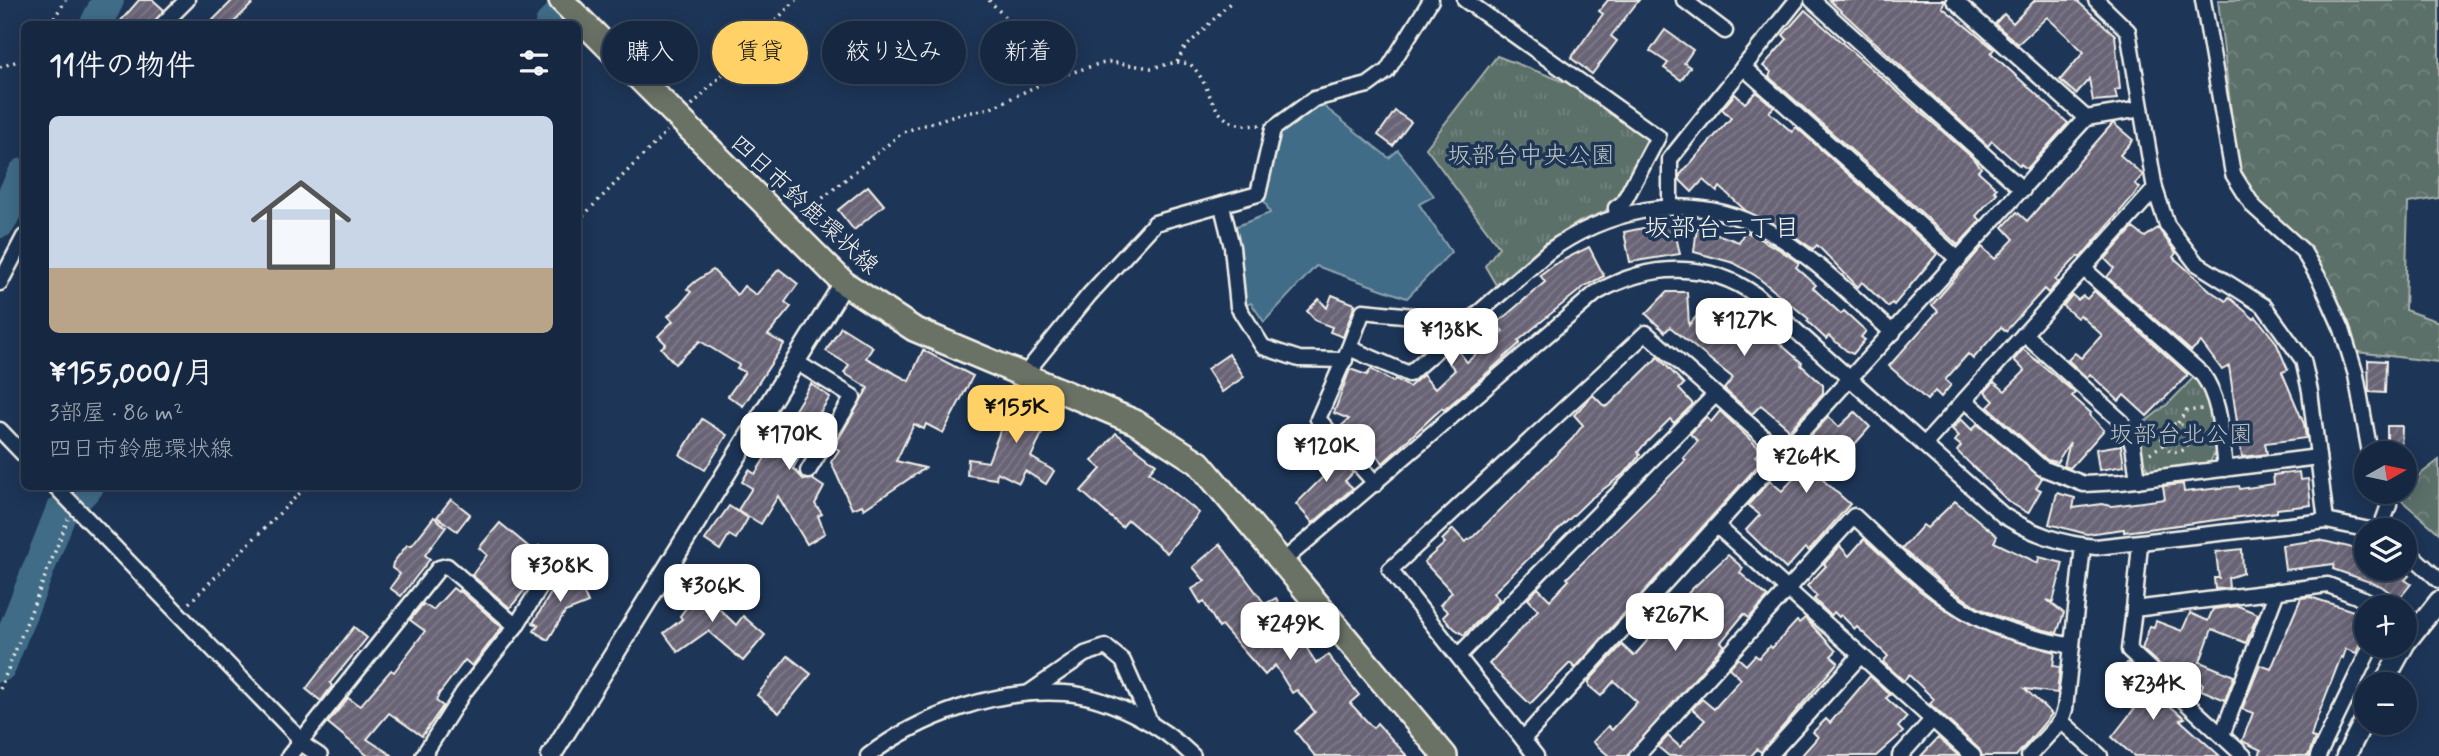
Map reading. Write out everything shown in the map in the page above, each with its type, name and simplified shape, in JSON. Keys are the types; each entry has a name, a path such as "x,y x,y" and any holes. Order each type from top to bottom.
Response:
{"main road":[{"name":"四日市鈴鹿環状線","path":"561,0 844,283 914,329 1135,422 1199,463 1445,756"}],"street":[{"path":"166,21 187,0"},
{"path":"1024,376 1089,295 1155,223 1258,194 1273,130 1314,99 1368,85 1387,71 1431,0"},
{"path":"1465,0 1658,137 1623,203 1616,208 1617,217"},
{"path":"1684,0 1725,31"},
{"path":"1670,206 1670,159 1797,0"},
{"path":"1812,0 2023,190"},
{"path":"1954,0 2086,118"},
{"path":"2096,0 2128,31 2155,189 2167,225 2187,253 2207,272 2244,291 2264,306 2303,360 2309,381 2326,521"},
{"path":"2203,0 2232,174 2253,206 2303,251 2320,282 2342,329 2356,375 2368,441"},
{"path":"1743,67 1959,260"},
{"path":"1523,739 1784,455 2086,118 2141,109"},
{"path":"1924,445 2155,189"},
{"path":"1222,206 1232,247 1238,307 1263,347 1299,359 1347,354 1409,374 1558,245 1588,227 1617,217 1670,206 1713,209 1760,224 1793,245 1893,333"},
{"path":"0,283 21,243"},
{"path":"1282,562 1596,293 1616,282 1651,271 1685,268 1742,285 1852,379 2004,516 2048,538 2083,546 2140,544 2326,521 2354,527"},
{"path":"2084,269 2211,385 2218,407 2225,469"},
{"path":"551,756 844,283"},
{"path":"1376,484 1318,419 1363,311 1413,316"},
{"path":"1536,756 1390,570 1646,333 1784,455"},
{"path":"2024,334 2122,422 2133,445 2138,480"},
{"path":"796,362 853,397 808,471"},
{"path":"1458,656 1715,395"},
{"path":"1965,400 2031,459 2055,475 2091,484 2318,457"},
{"path":"0,430 21,452"},
{"path":"58,490 72,508 299,740 320,756"},
{"path":"1637,756 1854,516 1942,596 1974,616 2028,636 2072,646"},
{"path":"1718,527 1973,756"},
{"path":"2140,544 2129,650 2244,756"},
{"path":"2029,756 2061,721 2083,546"},
{"path":"2417,560 2439,580"},
{"path":"289,756 299,740 439,568 447,566 516,626"},
{"path":"423,756 463,693 516,626 545,579"},
{"path":"2134,609 2328,585 2354,595"},
{"path":"2222,735 2277,591"},
{"path":"2417,629 2439,602"},
{"path":"1022,696 1085,654 1106,646 1123,661 1150,722"},
{"path":"1769,756 1860,656"},
{"path":"2318,756 2365,658"},
{"path":"868,756 932,718 977,704 1022,696 1076,694 1150,722 1170,734 1193,756"},
{"path":"1899,756 1932,720"},
{"path":"2061,721 2100,756"},
{"path":"2346,756 2357,735"}],"path":[{"path":"52,21 66,0"},
{"path":"581,218 796,0"},
{"path":"989,0 1009,21"},
{"path":"1177,62 1184,49 1233,0"},
{"path":"0,67 21,60"},
{"path":"1076,71 1110,62 1151,68 1177,62 1194,67 1207,94 1227,120 1251,126 1279,125"},
{"path":"788,227 903,132 952,116 991,108 1041,84"},
{"path":"2178,424 2188,430 2190,439 2186,448 2173,452 2163,445 2162,434 2167,426 2178,424 2186,411 2218,407"},
{"path":"178,615 303,490"},
{"path":"0,689 72,508"}],"green space":[{"path":"2218,0 2439,0 2439,198 2408,203 2405,310 2439,322 2439,362 2357,352 2331,287 2259,202 2237,163"},
{"name":"坂部台中央公園","path":"1497,56 1578,87 1649,140 1619,198 1604,212 1579,222 1548,241 1496,285 1485,266 1499,247 1426,148"},
{"name":"坂部台北公園","path":"2195,376 2206,395 2214,418 2215,452 2210,462 2150,471 2142,463 2136,429 2169,403"},
{"path":"2439,460 2439,533 2406,504 2417,504 2417,477"}],"water":[{"path":"1321,104 1389,158 1398,150 1434,196 1419,204 1451,252 1407,298 1316,266 1264,322 1251,303 1246,305 1232,228 1270,213 1264,200 1282,130"}],"building":[{"path":"139,0 153,0 164,10 156,21 121,21"},
{"path":"233,0 256,0 235,21 212,21"},
{"path":"1608,0 1639,0 1611,36 1617,41 1592,74 1571,58 1603,14 1599,11"},
{"path":"1829,0 1945,0 1942,7 1994,49 1991,53 2068,123 2027,169 2021,164 2020,166 1992,141 1988,146"},
{"path":"2035,0 2076,0 2115,35 2120,89 2115,90 2117,99 2093,101 2089,79 2076,94 2060,80 2084,52 2047,17 2018,44 1995,24 2004,14 2013,23"},
{"path":"1805,10 1975,160 1981,168 1978,171 1997,188 1994,191 1997,193 1976,216 1981,220 1958,245 1769,77 1771,72 1763,66 1787,39 1783,35"},
{"path":"1665,30 1693,50 1684,63 1690,67 1681,80 1664,68 1668,63 1650,51"},
{"path":"1756,92 1774,107 1769,112 1792,132 1796,127 1937,254 1894,305 1892,303 1888,307 1862,282 1858,287 1817,245 1813,249 1787,231 1746,211 1720,187 1717,192 1703,180 1692,192 1680,180 1680,175 1731,118 1722,109 1735,94 1745,103"},
{"path":"1395,111 1411,122 1393,146 1378,135"},
{"path":"2113,123 2133,140 2120,155 2143,175 2135,184 2140,188 2080,258 2078,256 2055,280 2058,282 2048,293 2044,289 2006,331 2001,327 1973,359 1968,354 1945,380 1951,385 1941,397 1935,391 1927,400 1889,366 1938,311 1932,305 1982,247 1995,259 2014,239 2003,227 2017,212 2027,221"},
{"path":"868,186 884,205 854,230 838,210"},
{"path":"1672,218 1680,254 1630,262 1624,232 1653,226 1652,222"},
{"path":"1697,227 1739,242 1745,231 1777,248 1799,263 1796,267 1816,285 1813,288 1841,314 1844,311 1866,331 1861,337 1865,340 1853,354 1848,352 1829,336 1826,339 1807,321 1809,319 1756,276 1734,263 1694,252"},
{"path":"2133,228 2145,237 2158,228 2176,253 2173,257 2212,292 2226,301 2229,297 2254,319 2256,317 2276,342 2288,370 2282,372 2304,424 2306,438 2265,443 2267,454 2242,457 2229,366 2222,370 2201,342 2191,351 2107,277 2114,268 2105,259"},
{"path":"1589,247 1604,276 1585,286 1518,341 1520,343 1493,368 1444,410 1442,408 1383,463 1365,441 1359,451 1339,428 1349,419 1334,413 1350,369 1367,375 1371,369 1393,382 1395,379 1409,387 1423,375 1435,389 1455,370 1445,358 1456,348 1467,362 1503,331 1496,324 1545,282 1540,275 1553,265"},
{"path":"779,269 798,284 785,302 791,307 768,335 784,344 743,406 728,396 745,372 737,368 739,365 700,341 675,364 661,348 666,344 658,336 673,321 668,316 691,292 687,289 696,281 713,270 737,295 744,286 756,295"},
{"path":"2094,291 2188,375 2147,416 2124,395 2119,401 2090,374 2087,378 2068,360 2075,353 2081,358 2102,335 2080,315 2077,318 2063,306 2072,295 2078,300 2083,296 2087,299"},
{"path":"1667,292 1687,292 1689,325 1710,301 1719,309 1725,303 1755,330 1759,325 1823,385 1823,393 1788,432 1788,428 1761,405 1752,414 1724,389 1733,378 1670,327 1665,332 1646,314"},
{"path":"1332,295 1355,304 1343,337 1330,332 1332,327 1316,321 1307,311 1319,299 1327,308"},
{"path":"841,327 873,347 866,358 909,381 923,350 973,376 943,433 926,424 924,429 914,424 896,461 925,468 864,509 862,505 852,509 831,462 839,450 834,447 868,388 844,373 849,365 826,351"},
{"path":"2023,349 2075,393 2072,396 2091,413 2104,430 2070,468 2064,466 2070,442 2057,462 2047,460 1988,407 1994,401 1985,392 1994,382 2005,391 2025,371 2014,360"},
{"path":"1229,354 1244,377 1222,392 1207,369"},
{"path":"1658,357 1684,384 1679,389 1693,404 1674,423 1670,419 1638,452 1640,455 1626,472 1589,500 1493,593 1499,599 1464,635 1455,629 1443,617 1448,612 1440,605 1452,592 1424,562 1445,543 1442,540 1453,529 1465,542 1474,536 1572,439 1583,425 1574,415 1593,395 1605,407 1609,405"},
{"path":"2368,360 2386,361 2385,393 2369,392"},
{"path":"811,384 830,397 815,420 819,423 793,468 804,480 812,479 824,487 815,504 822,514 818,516 825,533 807,544 778,496 761,524 738,510 752,488 742,482 749,470 755,474"},
{"path":"1014,395 1052,412 1031,457 1054,471 1046,484 1025,471 1019,483 997,472 996,479 967,475 968,459 988,462"},
{"path":"1720,411 1761,450 1755,456 1762,461 1575,668 1570,663 1530,704 1489,664 1538,610 1528,599 1538,588 1550,600 1569,580 1567,578 1686,460 1683,458 1698,441 1690,434 1706,417 1711,422"},
{"path":"1855,412 1870,427 1823,480 1850,504 1809,551 1805,548 1786,569 1746,530 1760,515 1748,505 1770,481 1782,491 1801,471 1810,460 1800,451 1802,445 1828,417 1839,427"},
{"path":"702,419 727,435 705,470 680,455"},
{"path":"1961,419 1972,430 1977,424 2042,478 2036,488 2041,490 2028,513 2009,502 1957,451 1961,446 1955,441 1959,436 1952,429"},
{"path":"2387,426 2402,426 2401,441 2387,441"},
{"path":"1116,433 1156,464 1149,472 1199,513 1167,553 1128,520 1122,527 1081,491 1101,469 1092,461"},
{"path":"1324,440 1353,473 1345,481 1353,488 1313,523 1296,504 1324,476 1318,469 1323,460 1314,449"},
{"path":"2121,445 2124,466 2099,470 2096,449"},
{"path":"2299,472 2300,480 2308,479 2311,505 2124,532 2124,529 2087,534 2049,524 2057,493 2075,498 2073,508 2102,504 2112,506 2165,499 2163,486 2183,484 2184,492 2239,486 2240,489 2274,484 2273,475"},
{"path":"451,499 470,514 457,531 437,517"},
{"path":"1955,501 1997,536 1994,542 2038,563 2039,557 2063,563 2053,602 2047,600 2064,613 2057,633 2012,622 1979,608 1947,587 1902,549 1923,525 1927,528"},
{"path":"729,506 748,518 736,539 729,535 720,550 705,540"},
{"path":"434,517 446,527 425,555 430,559 401,596 390,588 400,574 392,568 393,563 407,545 412,545"},
{"path":"500,523 535,552 539,546 552,556 510,608 472,575 487,555 479,548"},
{"path":"1864,539 1920,591 1953,615 1994,635 2055,652 2053,666 2060,667 2057,693 2025,689 2052,714 2016,756 1982,756 1979,749 1930,704 1934,699 1909,675 1904,681 1883,662 1888,656 1857,627 1855,629 1834,612 1831,616 1814,599 1817,596 1807,586 1826,566 1824,564 1840,546 1849,556"},
{"path":"2319,540 2354,548 2354,576 2333,569 2334,564 2285,570 2282,545"},
{"path":"1220,544 1265,604 1276,598 1316,663 1328,655 1359,695 1350,703 1373,728 1377,723 1407,756 1315,756 1295,731 1315,712 1297,690 1292,693 1275,665 1265,675 1222,626 1219,628 1204,602 1201,604 1192,589 1205,581 1193,567"},
{"path":"2242,549 2243,573 2228,578 2229,588 2215,589 2214,578 2219,578 2216,552"},
{"path":"1728,555 1743,568 1740,573 1768,597 1749,618 1744,614 1721,642 1724,645 1627,756 1609,756 1593,742 1608,726 1612,730 1637,702 1614,681 1601,696 1589,686 1589,681 1622,645 1634,656 1691,590"},
{"path":"573,569 588,603 565,612 548,640 534,631 538,625 533,623 563,573"},
{"path":"693,569 712,596 708,598 736,625 743,616 765,635 743,661 708,631 678,652 664,633 682,619 680,616 695,596 683,579"},
{"path":"2367,581 2406,581 2411,584 2402,595 2393,595 2381,586"},
{"path":"453,588 458,592 459,590 502,627 472,666 465,660 439,694 436,701 443,706 422,736 389,713 367,739 393,756 368,756 328,723 348,698 360,706 391,670 394,672 425,631 410,620 423,604 433,610"},
{"path":"2310,597 2354,611 2354,652 2346,649 2343,658 2341,657 2314,726 2311,737 2315,738 2308,756 2259,756 2261,750 2242,741 2253,713 2242,709 2260,665 2271,669 2301,598"},
{"path":"2238,606 2258,614 2246,643 2212,629 2200,662 2234,676 2225,700 2201,690 2203,684 2164,669 2142,649 2150,626 2154,627 2156,621 2182,631 2190,613 2208,621 2213,609"},
{"path":"1805,618 1836,651 1831,656 1838,662 1761,752 1757,749 1751,756 1669,756 1658,747 1668,736 1680,747 1705,720 1692,709 1702,699 1714,709 1741,679 1729,668 1738,658 1746,665 1755,655 1759,658 1797,621 1799,623"},
{"path":"354,627 367,638 330,683 332,686 321,701 306,689"},
{"path":"788,656 811,674 779,713 757,695"},
{"path":"2128,662 2147,679 2143,685 2185,718 2180,720 2220,756 2134,756 2112,737 2134,709 2128,704 2123,706 2125,701 2108,688"},
{"path":"1870,676 1890,695 1886,698 1907,717 1898,727 1903,732 1876,756 1801,756 1818,737 1813,732 1826,719 1830,723"},
{"path":"1938,738 1959,756 1921,756"}],"waterway":[{"path":"98,21 108,0"},
{"path":"554,21 558,17"},
{"path":"0,222 21,180"},
{"path":"77,497 84,490"},
{"path":"0,666 61,512"}],"district":[{"name":"坂部台二丁目","path":"1722,227"}]}
